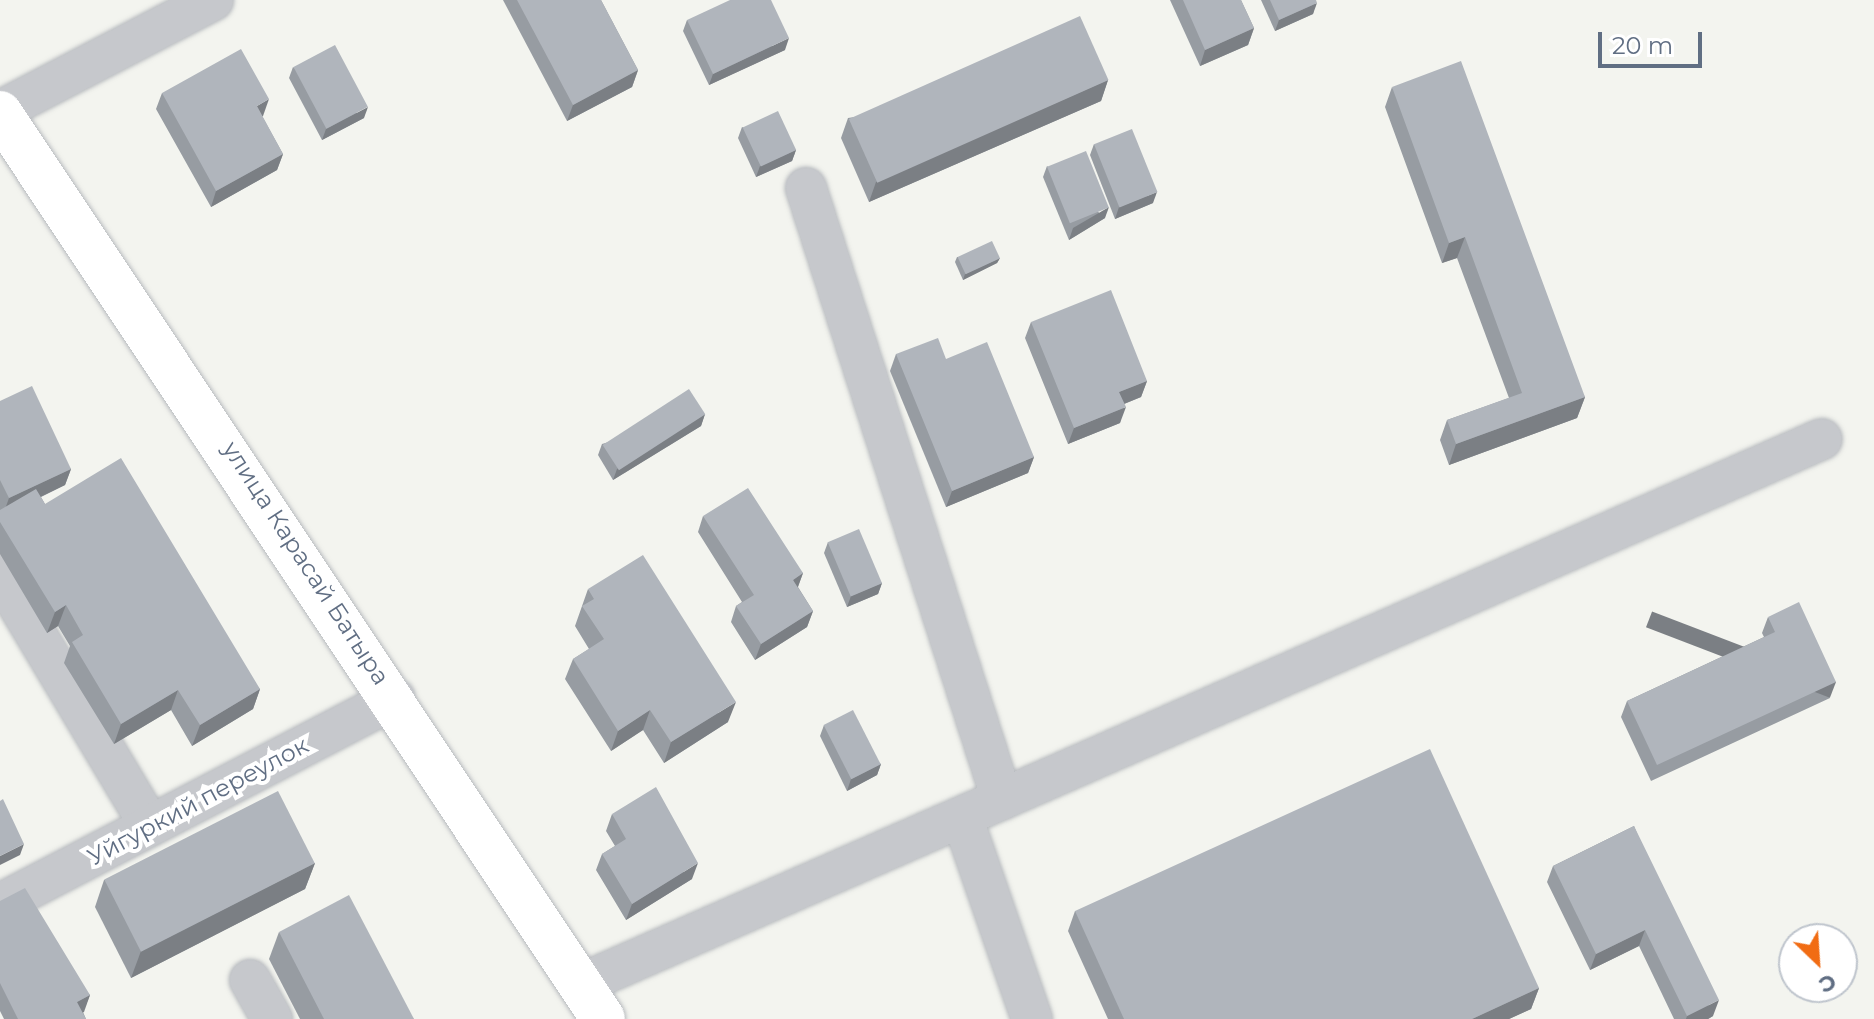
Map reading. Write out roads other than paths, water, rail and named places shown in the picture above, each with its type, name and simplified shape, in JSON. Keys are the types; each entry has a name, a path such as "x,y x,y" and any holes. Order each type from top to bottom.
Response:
{"main road":[{"name":"улица Карасай Батыра","path":"0,112 395,698 592,1001"}],"street":[{"path":"0,112 213,0"},
{"path":"806,188 1002,799"},
{"path":"592,1001 962,817 1822,439"},
{"path":"0,574 150,826"},
{"name":"Уйгуркий переулок","path":"0,904 395,698"},
{"path":"962,817 1032,1019"},
{"path":"250,980 272,1019"}]}
